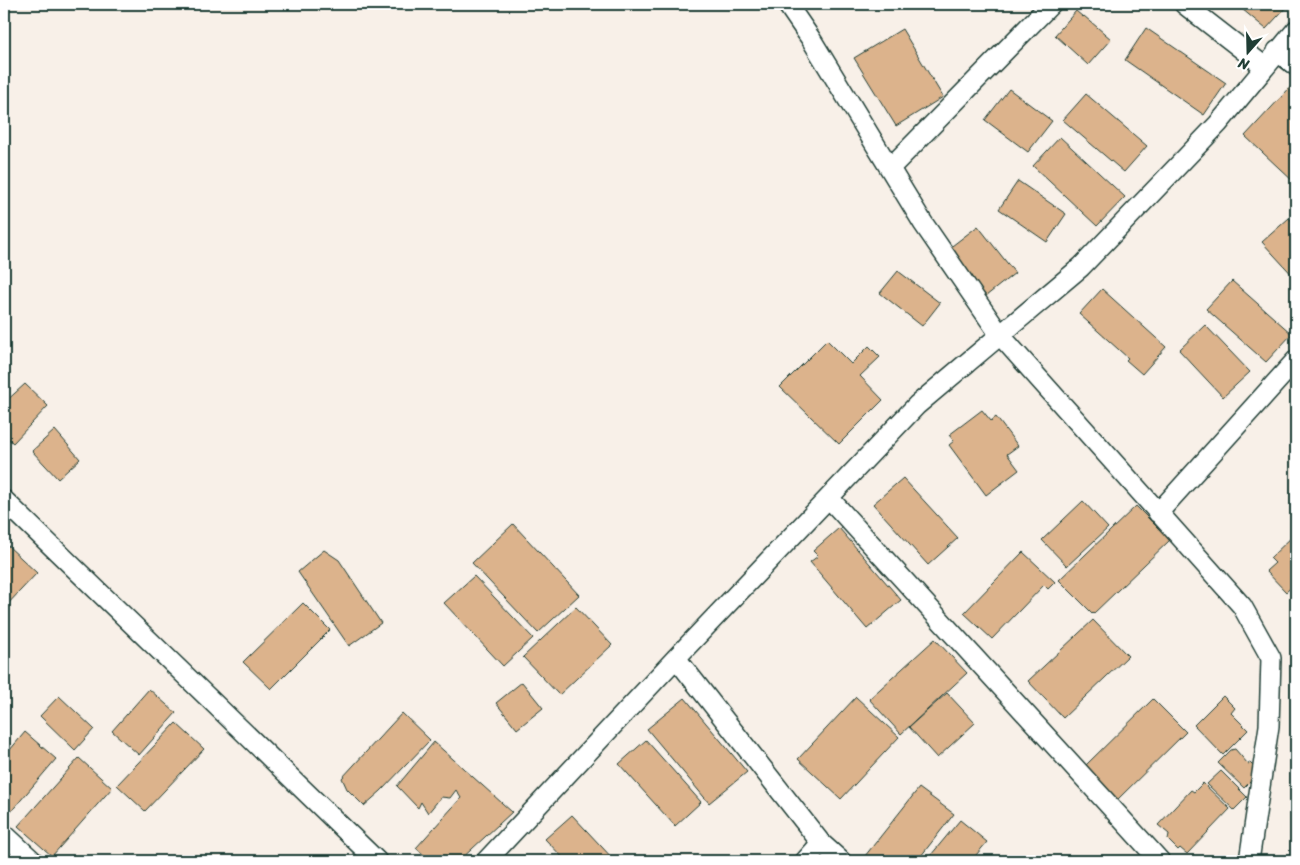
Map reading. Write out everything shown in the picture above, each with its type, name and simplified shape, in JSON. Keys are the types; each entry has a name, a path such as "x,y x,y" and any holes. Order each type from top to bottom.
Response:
{"street":[{"path":"787,4 811,39 923,223 1000,335 1242,606 1271,658 1269,726 1249,861"},
{"path":"890,168 1051,4"},
{"path":"1184,4 1265,67"},
{"path":"486,861 917,405 1081,267 1218,124 1296,30"},
{"path":"1278,51 1296,66"},
{"path":"1158,513 1296,360"},
{"path":"829,498 1160,861"},
{"path":"4,500 377,861"},
{"path":"676,658 821,843 841,861"},
{"path":"4,834 33,861"},
{"path":"805,861 821,843"}],"building":[{"path":"1236,4 1289,4 1266,29"},
{"path":"1076,11 1111,39 1088,65 1055,35"},
{"path":"1146,28 1226,83 1204,115 1125,60"},
{"path":"902,29 943,97 896,126 854,58"},
{"path":"1296,81 1296,184 1245,136"},
{"path":"1009,89 1052,121 1028,152 985,120"},
{"path":"1086,94 1147,146 1124,172 1063,120"},
{"path":"1060,137 1125,197 1097,226 1033,166"},
{"path":"1018,181 1066,214 1047,242 999,209"},
{"path":"1289,218 1296,226 1296,279 1262,242"},
{"path":"978,226 1015,273 986,296 948,249"},
{"path":"898,271 940,303 922,326 880,293"},
{"path":"1232,281 1292,334 1266,362 1206,309"},
{"path":"1102,289 1166,347 1142,374 1126,360 1128,358 1079,314"},
{"path":"1205,325 1250,372 1223,397 1179,350"},
{"path":"827,340 851,364 869,346 880,357 860,376 883,400 839,444 780,387"},
{"path":"25,384 48,406 13,443 4,435 4,403"},
{"path":"982,410 991,421 996,417 1018,446 1007,454 1019,470 986,495 949,445 954,441 949,435"},
{"path":"55,430 80,459 58,479 32,451"},
{"path":"903,478 958,538 928,565 873,504"},
{"path":"1083,501 1108,528 1067,566 1042,540"},
{"path":"1136,506 1170,540 1093,614 1059,580"},
{"path":"513,524 579,595 538,633 472,563"},
{"path":"839,528 901,600 867,629 810,562 818,556 813,551"},
{"path":"1296,533 1296,586 1295,584 1286,592 1266,571 1275,563 1270,558"},
{"path":"7,545 37,573 4,608 4,549"},
{"path":"324,550 339,560 381,623 349,646 298,572"},
{"path":"1023,552 1055,582 1048,589 1044,585 992,639 964,613"},
{"path":"474,576 533,638 503,666 444,603"},
{"path":"303,603 330,630 271,689 243,662"},
{"path":"576,607 612,645 559,695 523,657"},
{"path":"1093,620 1128,656 1063,718 1028,681"},
{"path":"935,639 967,673 901,734 869,699"},
{"path":"522,682 543,708 517,729 496,703"},
{"path":"149,689 176,713 139,755 112,731"},
{"path":"947,693 975,723 937,758 909,727"},
{"path":"59,696 94,729 75,750 40,716"},
{"path":"1223,696 1235,708 1231,713 1248,730 1223,755 1194,725"},
{"path":"856,697 899,737 841,799 798,759"},
{"path":"685,698 747,772 709,803 647,729"},
{"path":"1153,699 1186,732 1117,800 1084,767"},
{"path":"402,713 430,740 364,806 347,789 342,778"},
{"path":"176,723 204,749 145,811 117,785"},
{"path":"25,732 56,759 9,814 4,809 4,757"},
{"path":"646,740 701,802 675,826 619,764"},
{"path":"434,742 512,812 459,861 431,861 416,848 461,798 456,790 450,798 441,797 428,813 421,802 418,808 397,786"},
{"path":"1235,749 1248,764 1250,763 1257,770 1255,777 1244,788 1218,763 1231,750"},
{"path":"79,758 112,788 52,856 18,826"},
{"path":"1221,771 1247,797 1234,810 1207,784"},
{"path":"1203,783 1230,809 1187,854 1180,848 1178,850 1168,840 1169,834 1158,825 1191,790 1194,792"},
{"path":"1296,787 1296,805 1291,800 1293,796 1291,792"},
{"path":"919,788 954,814 917,861 861,861"},
{"path":"572,815 615,861 566,861 545,839"},
{"path":"960,820 987,842 971,861 926,861"}]}
